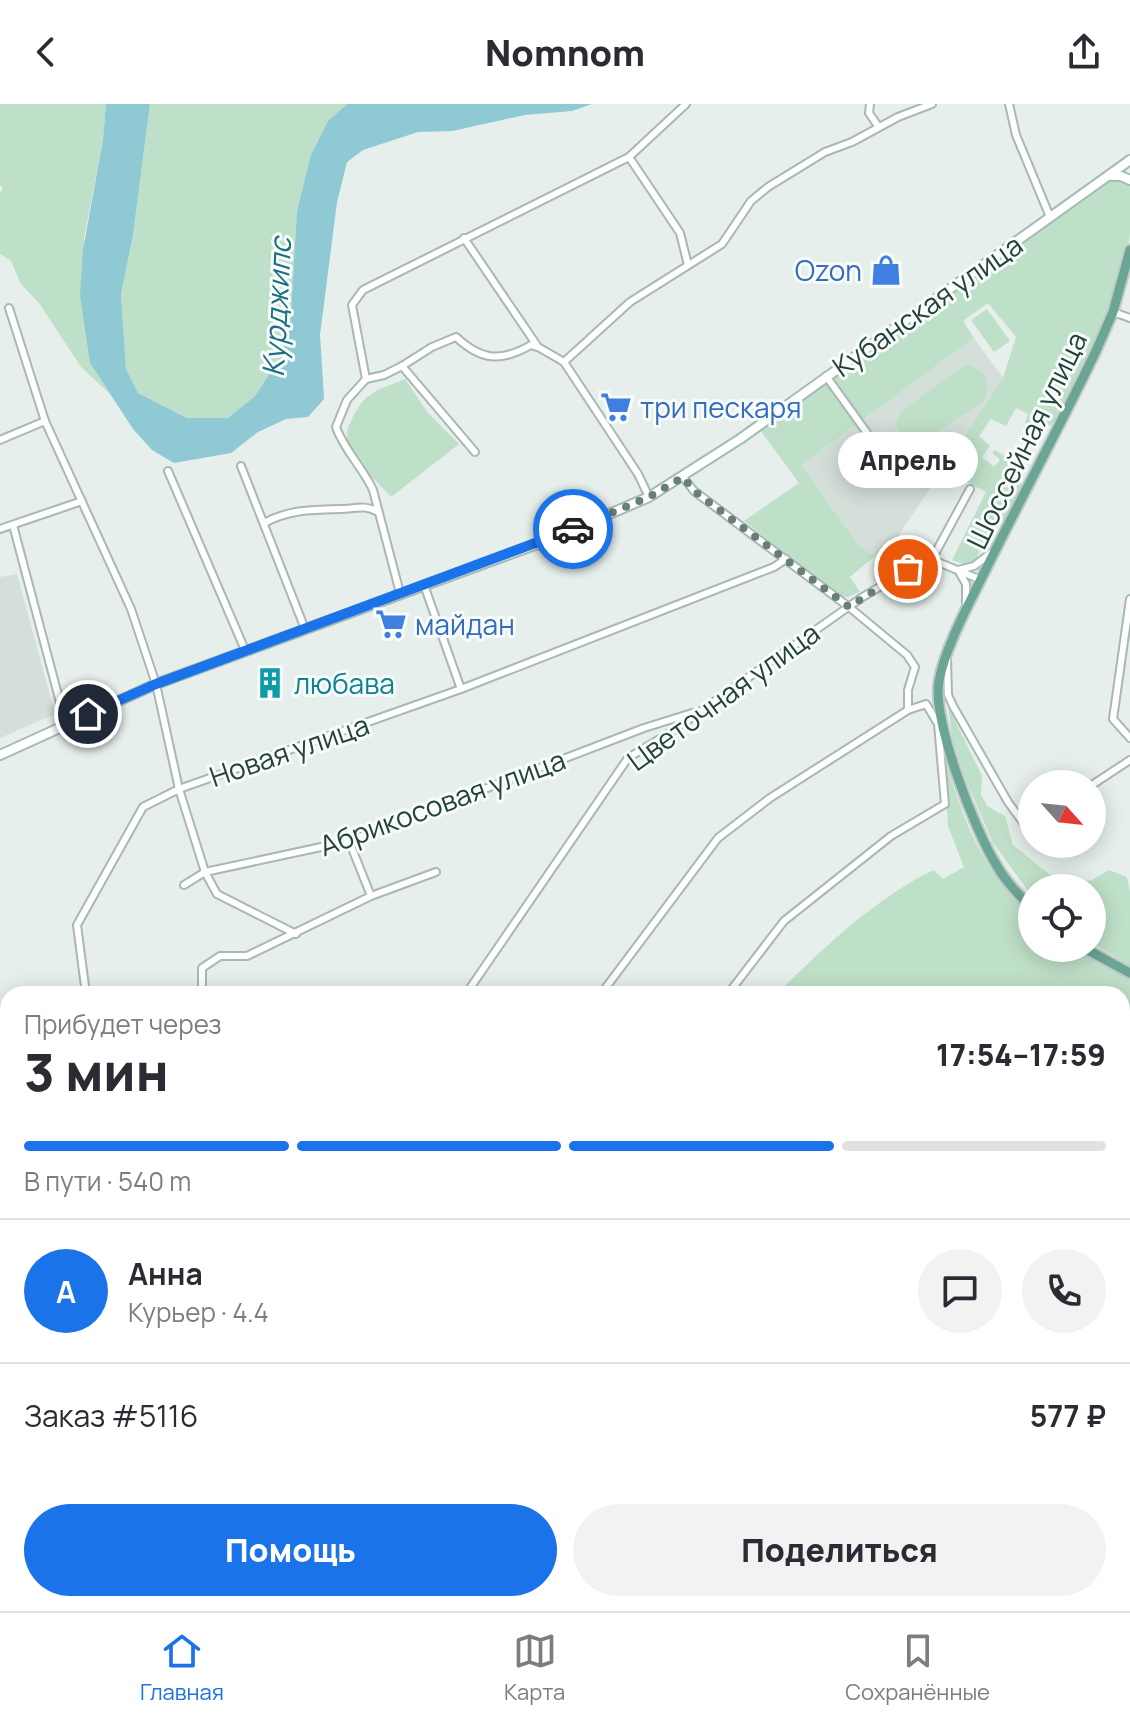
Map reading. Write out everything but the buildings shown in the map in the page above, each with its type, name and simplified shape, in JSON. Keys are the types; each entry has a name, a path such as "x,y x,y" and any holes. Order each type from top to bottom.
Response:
{"main road":[{"path":"1107,178 1130,160"},
{"path":"1107,178 1130,170"},
{"path":"1107,178 1117,175 1130,180"},
{"name":"Кубанская улица","path":"0,755 156,684 551,539 649,497 740,439 1107,178"},
{"name":"Шоссейная улица","path":"1018,892 998,868 986,847 966,797 943,725 938,692 940,678 963,618 1085,375 1113,312 1130,250"},
{"path":"1106,961 1130,973"}],"street":[{"path":"366,379 352,305 363,290 629,157 686,104"},
{"path":"870,104 869,113 878,126"},
{"path":"564,362 630,302 722,244 751,201 768,187 825,152 932,104"},
{"path":"1009,104 1016,135 1050,217"},
{"path":"629,157 680,233 688,265"},
{"path":"464,238 538,347"},
{"path":"9,308 45,421 131,609 156,684 179,789 205,872 217,894 296,934"},
{"path":"1113,312 1130,318"},
{"path":"400,593 367,476 340,440 336,427 347,400 366,379 384,375 456,337 470,350 489,357 504,357 531,345 564,362 638,474 649,497"},
{"path":"402,366 475,452"},
{"path":"826,376 867,433"},
{"path":"0,440 45,421"},
{"path":"241,466 305,629"},
{"path":"168,471 245,650"},
{"path":"683,477 694,491 849,607 907,655 915,667 908,690 908,710"},
{"path":"970,489 931,561 981,580"},
{"path":"0,529 82,501"},
{"path":"264,523 281,514 302,509 368,507 378,512"},
{"path":"13,525 66,725"},
{"path":"958,570 981,562 998,546"},
{"name":"Новая улица","path":"85,986 77,925 143,807 179,789 461,689 774,567 786,559"},
{"name":"Цветочная улица","path":"471,986 628,758 671,732 849,607 923,561 931,561"},
{"path":"958,570 966,584 963,618"},
{"path":"424,585 461,689"},
{"path":"1130,599 1113,719 1130,738"},
{"path":"947,659 948,695 1018,816"},
{"path":"607,986 718,838 770,798 908,710 926,704 938,724 945,804 891,836 784,921 734,986"},
{"name":"Абрикосовая улица","path":"184,885 205,872 349,841 615,739 699,711"},
{"path":"1106,776 1130,760"},
{"path":"349,841 371,896"},
{"path":"202,986 202,968 220,956 247,956 371,896 436,872"}],"shaded area":[{"path":"974,338 1003,378 893,544 875,556 859,546 801,465"},
{"path":"17,574 55,714 0,738 0,577"}],"green space":[{"path":"0,104 106,104 103,140 84,239 90,363 109,393 81,367 39,303 21,284 11,261 0,254 0,194 3,187 0,186"},
{"path":"150,104 347,104 328,121 297,212 290,327 279,359 255,396 228,418 187,418 138,393 126,369 121,294 133,235"},
{"path":"1118,178 1130,183 1130,233 1126,257 1112,304 1059,416 1051,425 1037,429 1025,423 1028,414 1016,408 1006,426 991,419 979,436 990,446 982,457 994,467 1000,460 992,453 995,450 1018,464 1022,490 1007,520 987,535 976,560 966,565 952,560 986,492 943,469 1003,378 1016,337 988,303 963,321 974,338 801,465 859,546 875,556 850,577 860,592 848,597 839,596 744,521 799,483 760,430 1109,181"},
{"path":"987,309 1010,341 994,352 971,320"},
{"path":"965,365 978,369 985,377 987,388 984,401 920,443 905,438 895,424 902,411"},
{"path":"405,379 428,413 459,444 391,497 356,458 347,434 357,410 367,397"},
{"path":"948,706 982,776 981,794 987,806 1005,816 1013,845 1018,849 1018,858 1029,858 1049,874 1018,874 1018,877 993,843 964,776 952,737"},
{"path":"944,756 976,843 987,863 1018,903 1018,962 1099,962 1130,978 1130,986 785,986 852,925 893,893 934,870 943,879 964,867 948,826"},
{"path":"1109,870 1127,877 1130,893 1130,966 1106,951 1106,874 1102,874"}],"water":[{"name":"Курджипс","path":"106,104 150,104 133,235 121,294 126,369 138,393 187,418 228,418 255,396 279,359 290,327 297,212 311,155 328,121 347,104 592,104 572,111 525,115 452,131 418,132 363,150 347,162 337,202 320,335 324,399 308,417 286,419 258,432 231,453 174,463 152,450 133,429 90,363 80,296 83,250 103,140"}],"way so far":[{"path":"573,529 649,497 683,477 694,491 849,607 908,569"}],"place":[{"name":"Ozon","path":"886,270"},
{"name":"три пескаря","path":"616,407"},
{"name":"Апрель","path":"908,569"},
{"name":"майдан","path":"391,624"},
{"name":"любава","path":"270,683"}],"route":[{"path":"88,714 245,650 573,529"}]}
